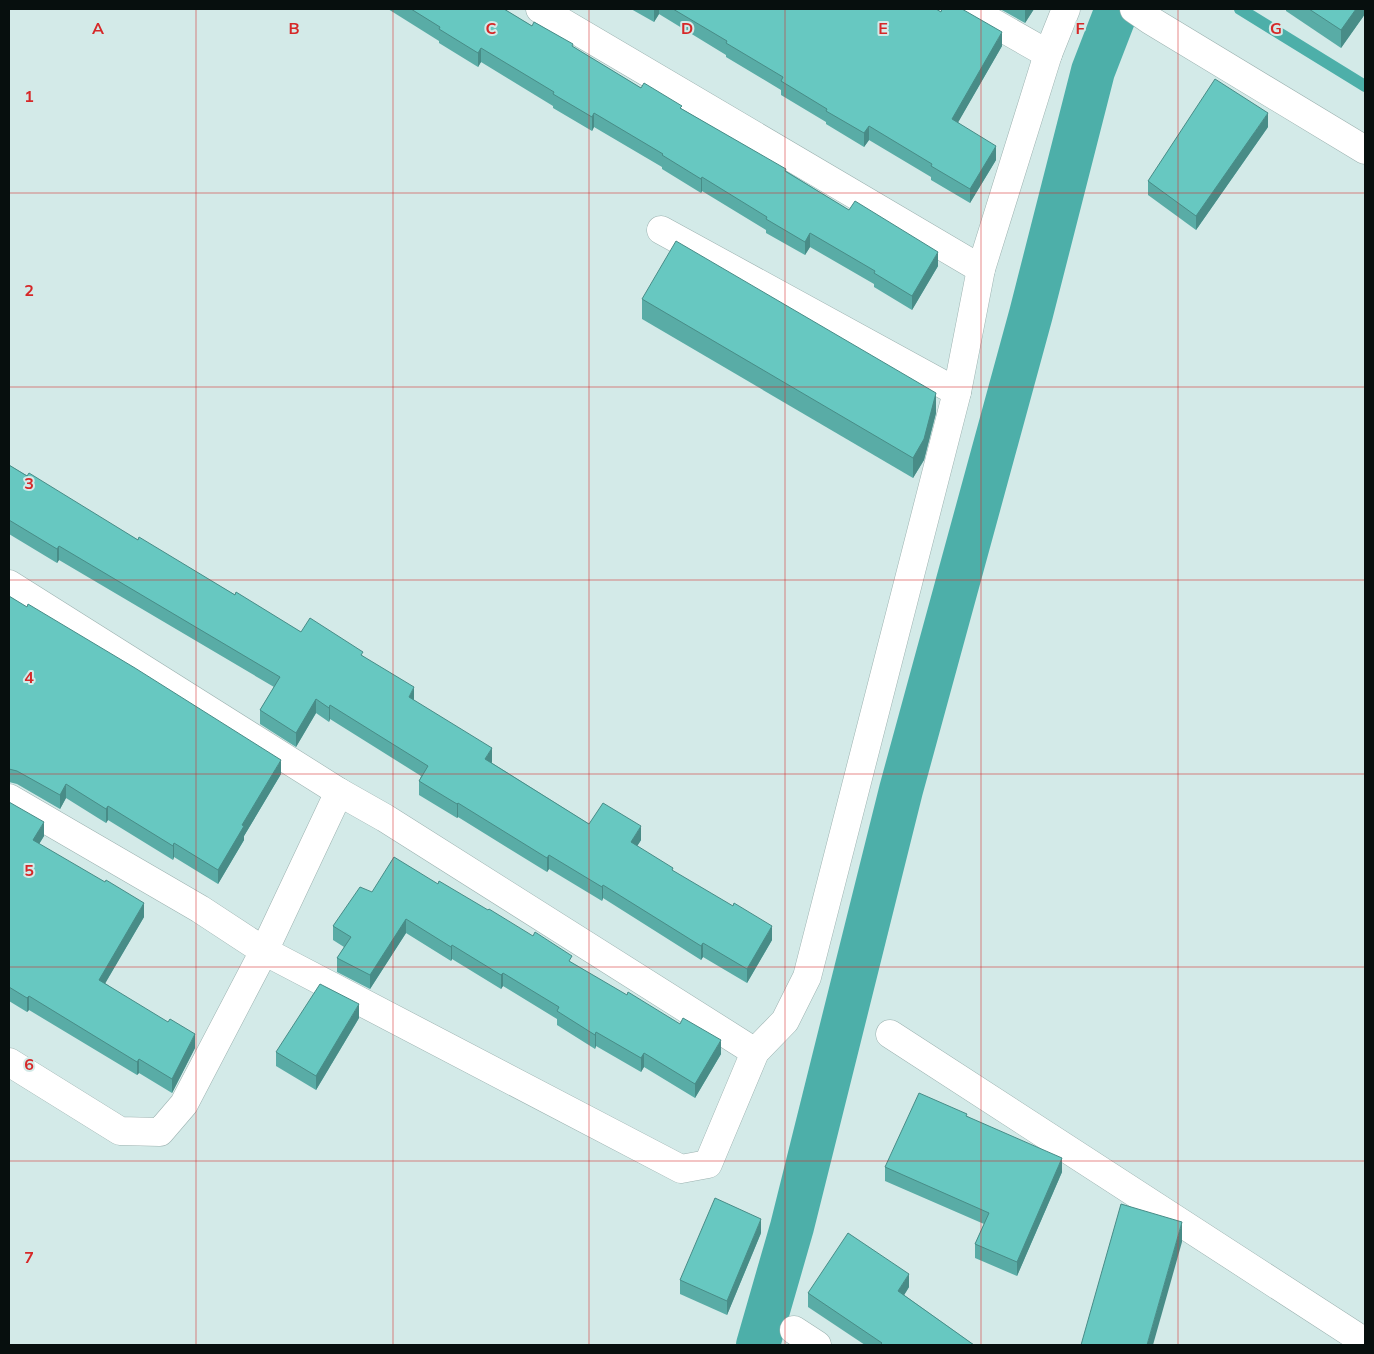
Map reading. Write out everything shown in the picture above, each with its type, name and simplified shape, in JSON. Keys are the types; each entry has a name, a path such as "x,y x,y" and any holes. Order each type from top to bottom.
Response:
{"street":[{"path":"540,9 981,268"},
{"path":"969,9 1048,54"},
{"path":"9,798 200,909 264,951 681,1169 708,1164 755,1052 785,1021 807,977 957,392 981,268 1048,54 1066,9"},
{"path":"1142,15 1365,150"},
{"path":"661,230 957,392"},
{"path":"9,584 339,792 393,823 755,1052"},
{"path":"9,1062 120,1131 160,1132 184,1104 264,951 339,792"},
{"path":"890,1034 1365,1342"},
{"path":"794,1330 817,1345"}],"building":[{"path":"411,9 504,9 532,26 534,22 573,44 572,46 641,88 644,83 682,106 680,108 786,169 785,171 849,210 855,201 938,252 912,296 874,273 875,271 810,233 805,242 702,177 701,179 594,113 592,117 481,48 478,53"},
{"path":"673,9 936,9 941,12 942,9 962,9 1002,32 952,119 996,146 970,189 869,126 864,133 826,111 827,109 781,81 783,77"},
{"path":"1309,9 1356,9 1341,30"},
{"path":"1215,79 1268,113 1196,216 1148,181"},
{"path":"676,241 936,393 924,439 913,458 642,299"},
{"path":"9,465 27,476 29,473 138,540 139,537 235,595 236,592 301,632 310,618 363,652 361,655 414,687 409,697 492,748 485,759 589,824 603,803 641,826 631,842 673,868 672,870 733,906 734,903 772,926 747,969 703,943 701,946 603,885 602,887 549,855 547,858 419,781 428,766 330,705 329,708 316,699 296,733 260,710 280,677 59,546 57,549 9,520"},
{"path":"9,596 27,607 28,604 135,668 281,760 242,825 244,826 218,870 174,843 173,846 108,806 106,809 66,784 60,795 17,771 9,769"},
{"path":"9,802 44,822 33,840 144,903 99,980 168,1022 170,1019 195,1034 172,1079 139,1059 137,1062 29,996 27,998 9,987"},
{"path":"394,857 438,884 439,881 489,909 533,936 535,932 572,956 569,961 627,995 628,992 680,1024 683,1018 721,1040 695,1084 644,1053 641,1058 596,1032 595,1035 557,1011 559,1007 503,973 501,975 452,945 451,947 406,919 370,975 337,958 351,937 333,926 360,887 372,892"},
{"path":"320,984 359,1004 316,1076 276,1052"},
{"path":"919,1093 1062,1158 1017,1262 975,1244 989,1213 885,1167"},
{"path":"715,1198 761,1219 727,1301 680,1280"},
{"path":"1121,1204 1182,1222 1147,1345 1081,1345"},
{"path":"848,1233 909,1274 898,1291 974,1345 882,1345 882,1343 808,1293"}],"waterway":[{"path":"758,1345 792,1227 901,790 1031,314 1093,71 1117,9"},
{"path":"1240,9 1365,86"}]}
